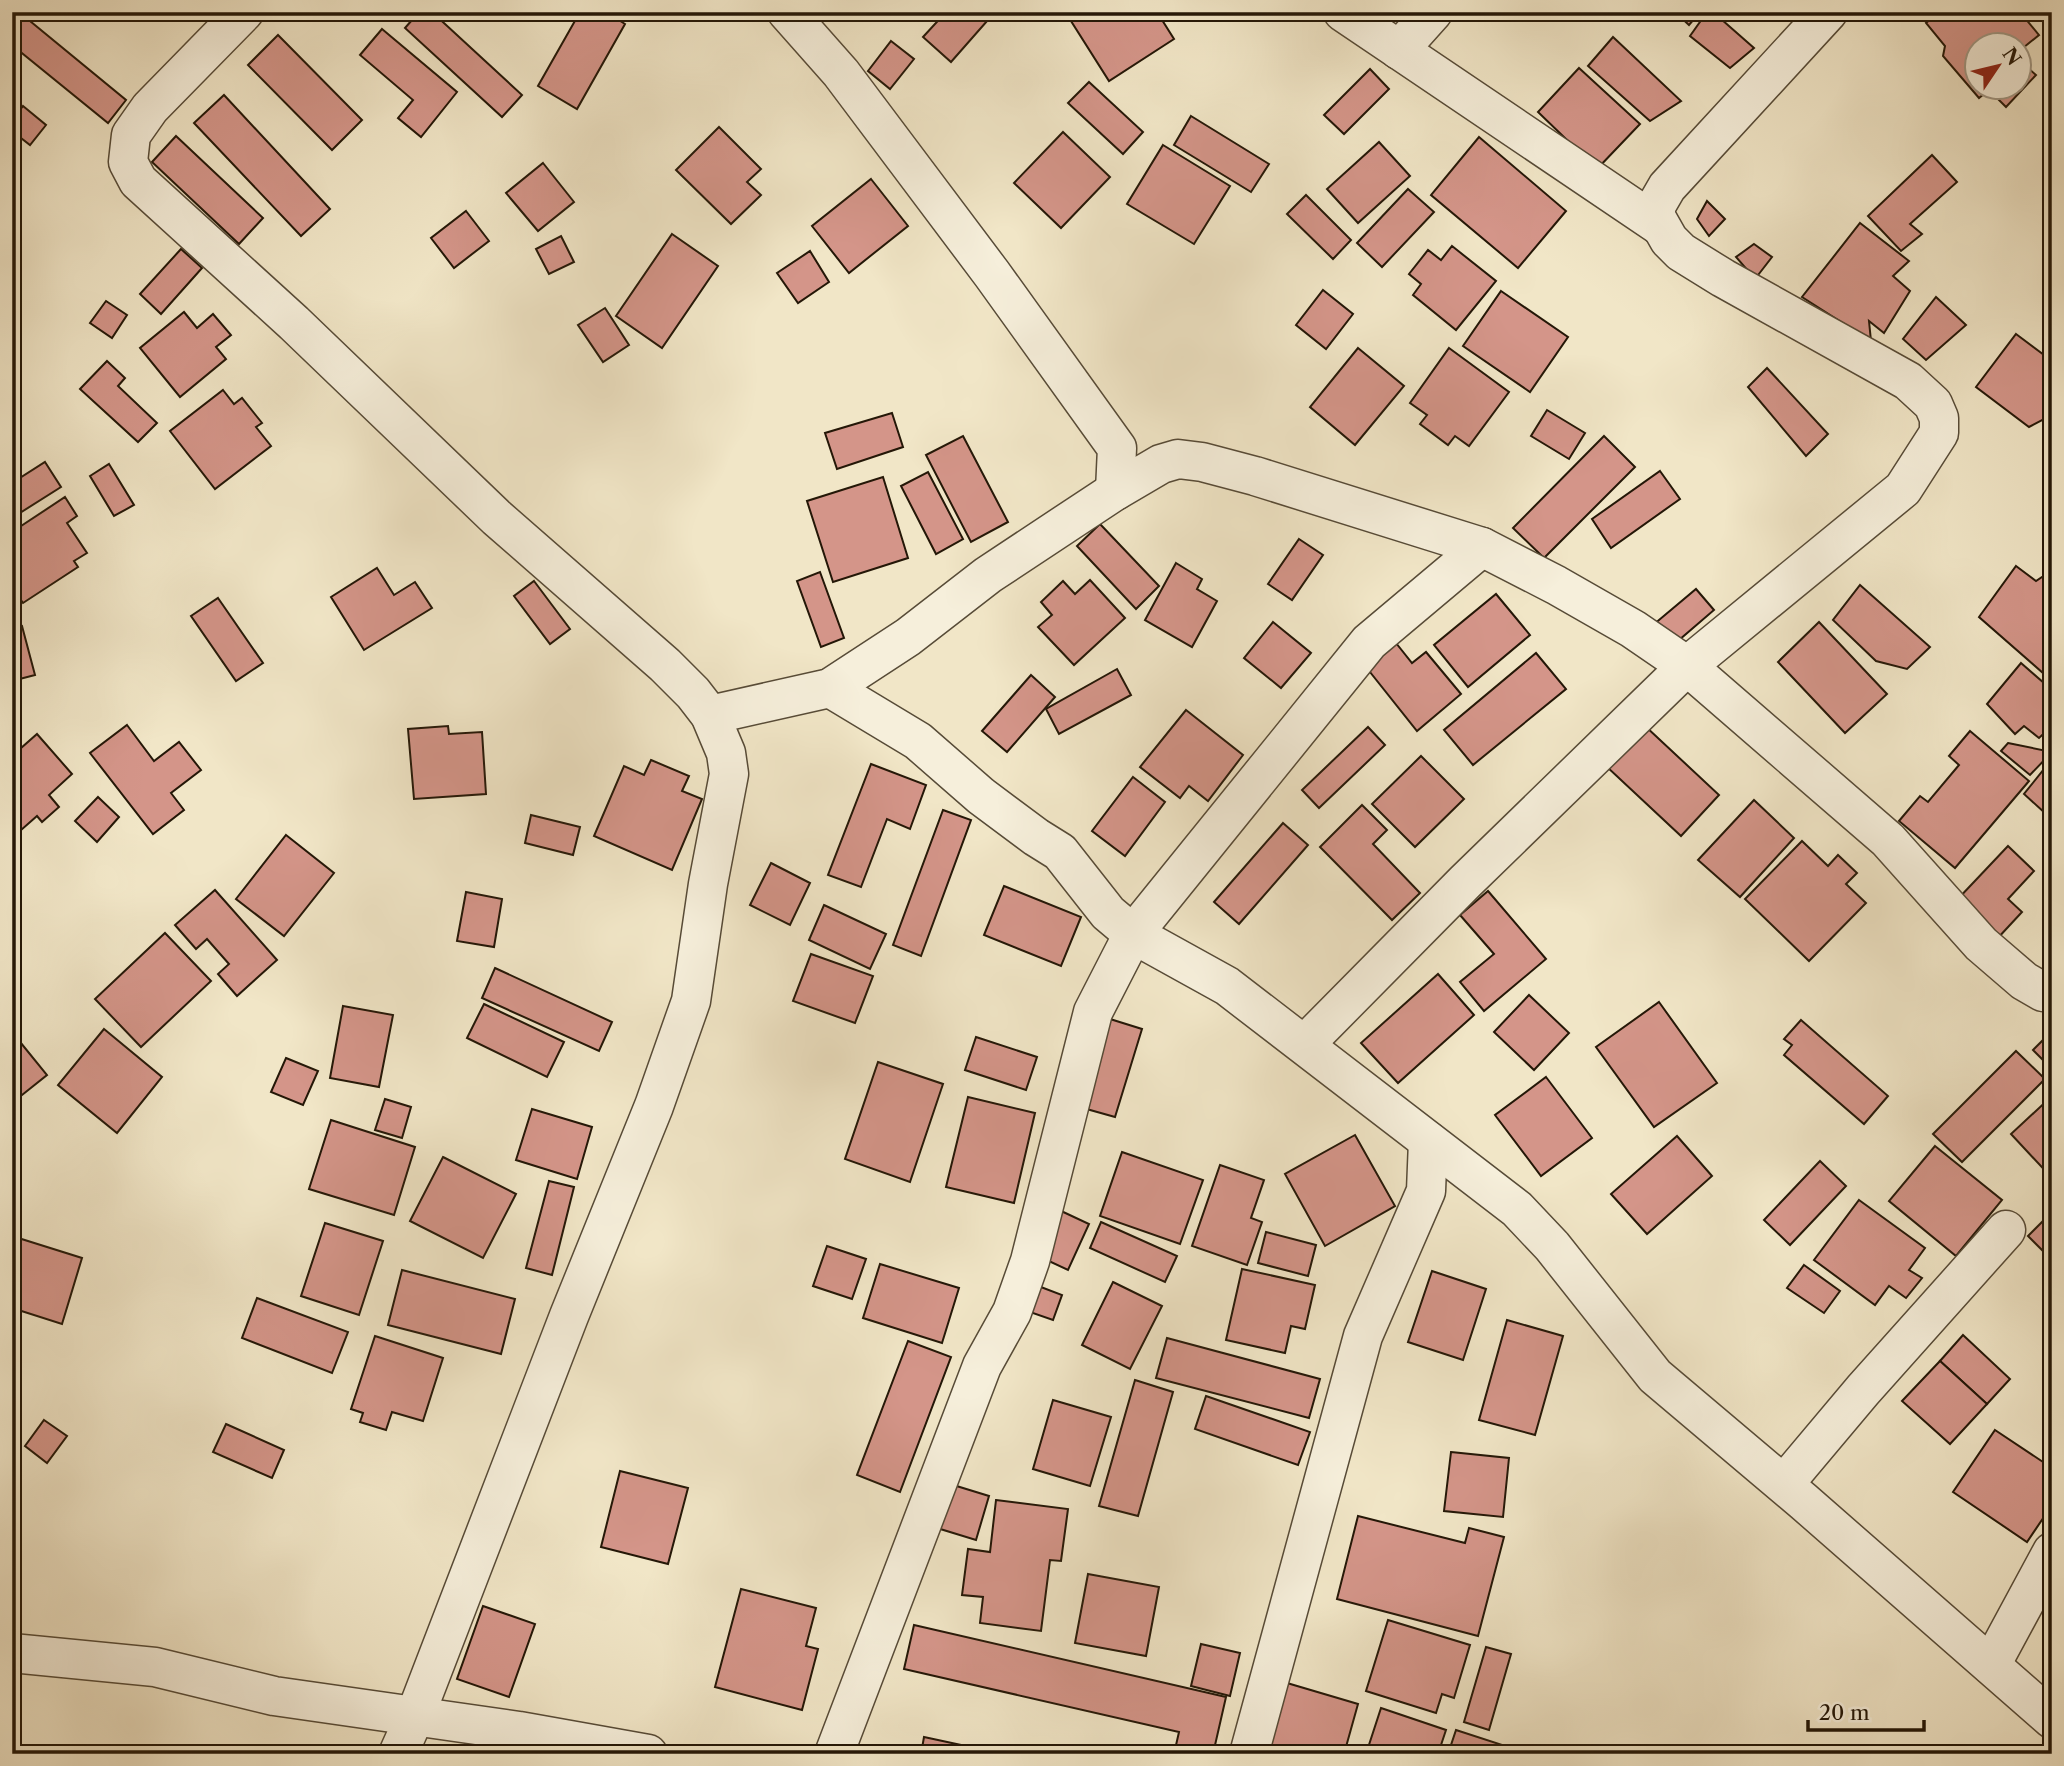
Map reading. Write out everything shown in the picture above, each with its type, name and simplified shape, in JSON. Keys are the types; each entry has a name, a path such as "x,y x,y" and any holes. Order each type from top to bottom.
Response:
{"street":[{"path":"244,12 150,108 131,135 128,162 138,181 294,323 497,518 665,665 693,693 710,715 726,752 729,774 708,884 691,1001 654,1106 564,1328 398,1754"},
{"path":"787,12 841,73 992,274 1117,448 1115,491"},
{"path":"1343,12 1660,226"},
{"path":"1399,50 1433,12"},
{"path":"1305,1044 1687,666 1903,489 1939,433 1939,418 1933,404 1908,381 1691,259 1675,246 1656,217 1656,206 1667,187 1828,12"},
{"path":"1117,448 1202,462 1255,476 1482,547 1622,622 1687,666 1888,840 1981,944 2024,981 2043,992 2052,993"},
{"path":"710,715 830,688 908,637 988,575 1115,491 1161,464 1178,459"},
{"path":"834,1754 982,1366 1012,1312 1030,1261 1093,1012 1133,934 1369,642 1482,547"},
{"path":"830,688 918,741 981,796 1060,852 1108,913 1133,934 1227,986 1517,1209 1552,1246 1655,1376 1784,1484 2052,1719"},
{"path":"1249,1754 1363,1336 1426,1191 1428,1141"},
{"path":"1426,1191 1470,1173"},
{"path":"1784,1484 1863,1390 2006,1230"},
{"path":"1991,1665 2052,1552"},
{"path":"12,1653 155,1667 274,1696 648,1754"}],"building":[{"path":"12,12 19,12 126,100 108,123 12,45"},
{"path":"419,12 432,12 522,95 502,117 405,28"},
{"path":"580,12 606,12 625,24 577,109 538,86"},
{"path":"946,12 995,12 951,62 923,37"},
{"path":"1085,12 1157,12 1174,39 1109,81 1071,21"},
{"path":"1675,12 1700,12 1689,25"},
{"path":"1707,12 1713,12 1754,48 1730,68 1690,36"},
{"path":"1939,12 2020,12 2039,35 2032,41 2032,32 1962,32 1962,78 1943,56 1945,46 1926,23"},
{"path":"382,29 457,92 421,137 398,118 413,100 360,55"},
{"path":"278,35 362,120 332,150 248,65"},
{"path":"1613,37 1681,101 1650,121 1588,66"},
{"path":"891,41 914,59 890,89 868,71"},
{"path":"1579,68 1640,124 1597,169 1538,112"},
{"path":"1370,69 1389,89 1344,134 1324,115"},
{"path":"1089,82 1143,132 1123,154 1068,103"},
{"path":"224,95 330,209 301,236 194,123"},
{"path":"23,106 46,125 30,145 12,131 12,119"},
{"path":"1191,116 1269,164 1251,192 1174,145"},
{"path":"719,127 761,169 747,182 761,195 731,224 676,170"},
{"path":"1063,132 1110,177 1061,228 1014,183"},
{"path":"176,136 263,218 239,244 152,162"},
{"path":"1479,137 1566,211 1518,268 1431,195"},
{"path":"1379,142 1410,176 1358,223 1327,189"},
{"path":"1163,145 1230,186 1194,244 1127,204"},
{"path":"1932,155 1957,182 1910,224 1922,234 1901,251 1868,216"},
{"path":"543,163 574,202 538,231 506,193"},
{"path":"871,179 908,226 849,273 812,226"},
{"path":"1408,189 1434,212 1382,267 1357,243"},
{"path":"1306,195 1351,240 1333,259 1287,214"},
{"path":"1707,201 1725,219 1709,236 1697,219"},
{"path":"466,211 489,241 454,268 431,238"},
{"path":"1860,223 1909,261 1893,276 1910,291 1884,333 1869,321 1871,341 1802,297"},
{"path":"672,234 718,266 662,348 616,316"},
{"path":"561,236 574,262 549,274 536,249"},
{"path":"1754,244 1772,257 1755,279 1736,257"},
{"path":"1452,246 1496,281 1456,330 1413,295 1421,284 1409,274 1428,250 1441,260"},
{"path":"181,249 202,268 161,314 140,294"},
{"path":"810,251 829,282 798,303 777,273"},
{"path":"1323,290 1353,314 1326,349 1296,325"},
{"path":"1501,291 1568,337 1530,392 1463,346"},
{"path":"1936,297 1966,325 1926,360 1903,339"},
{"path":"106,301 127,315 112,338 90,323"},
{"path":"605,308 629,345 603,362 578,325"},
{"path":"184,312 197,328 213,314 231,335 216,347 226,359 180,397 140,348"},
{"path":"2016,334 2052,361 2052,415 2029,427 1976,387"},
{"path":"1358,348 1404,386 1355,445 1310,407"},
{"path":"1449,348 1509,392 1469,446 1455,436 1448,445 1420,424 1427,415 1410,403"},
{"path":"107,361 125,378 118,386 157,423 138,442 80,389"},
{"path":"1767,368 1828,434 1806,456 1748,387"},
{"path":"223,390 234,404 242,398 262,423 256,427 271,446 215,489 170,431"},
{"path":"1547,410 1585,433 1569,459 1531,436"},
{"path":"892,413 903,447 837,469 825,433"},
{"path":"963,436 1008,522 971,542 926,455"},
{"path":"1604,436 1635,467 1544,558 1513,528"},
{"path":"45,462 61,487 12,518 12,483"},
{"path":"109,464 134,505 114,516 90,476"},
{"path":"1660,471 1680,499 1611,548 1592,519"},
{"path":"928,472 963,539 936,554 901,486"},
{"path":"883,477 908,558 833,582 807,501"},
{"path":"65,497 77,516 67,523 87,553 74,561 78,567 23,603 12,587 12,532"},
{"path":"1100,524 1159,586 1136,609 1077,546"},
{"path":"1299,539 1323,555 1292,600 1268,584"},
{"path":"1176,563 1202,579 1197,589 1217,601 1192,647 1145,620"},
{"path":"2016,566 2036,581 2048,573 2052,576 2052,663 2043,673 1979,617"},
{"path":"377,568 394,595 415,582 432,608 364,650 331,597"},
{"path":"820,572 844,638 821,647 797,581"},
{"path":"1090,580 1125,618 1074,665 1038,627 1052,615 1041,602 1063,581 1075,594"},
{"path":"534,581 570,629 550,644 514,596"},
{"path":"1860,585 1930,647 1907,669 1876,661 1833,620"},
{"path":"1696,589 1714,610 1672,646 1653,625"},
{"path":"1496,594 1530,635 1468,687 1434,645"},
{"path":"218,598 263,663 236,681 191,616"},
{"path":"1273,622 1311,653 1281,688 1244,658"},
{"path":"1819,622 1887,694 1845,733 1778,662"},
{"path":"22,626 35,675 12,681 12,629"},
{"path":"1396,643 1412,663 1426,652 1461,694 1417,731 1366,667"},
{"path":"1536,653 1566,689 1473,765 1444,730"},
{"path":"2021,663 2052,690 2052,726 2039,738 2024,726 2015,734 1987,704"},
{"path":"1117,669 1131,695 1059,734 1046,709"},
{"path":"1031,675 1055,697 1007,752 982,731"},
{"path":"1186,710 1243,755 1208,801 1189,786 1180,798 1140,767"},
{"path":"127,725 154,761 179,742 201,770 171,793 184,810 153,834 90,753"},
{"path":"1644,725 1719,795 1681,836 1606,766"},
{"path":"448,726 449,734 482,732 486,794 414,799 408,729"},
{"path":"1368,727 1385,745 1319,808 1302,790"},
{"path":"1970,731 2029,781 1955,868 1899,821 1920,796 1928,802 1959,765 1949,756"},
{"path":"37,734 72,774 49,795 59,807 42,822 37,816 20,831 12,823 12,756"},
{"path":"2008,743 2052,752 2030,775 2001,751"},
{"path":"1421,756 1464,799 1415,847 1372,804"},
{"path":"2052,759 2052,805 2045,813 2024,794"},
{"path":"651,760 689,776 682,791 702,799 672,870 594,836 624,766 644,775"},
{"path":"871,764 926,785 910,829 887,819 861,887 828,875"},
{"path":"1133,777 1165,802 1125,856 1092,831"},
{"path":"98,797 119,817 97,842 75,821"},
{"path":"1754,800 1794,838 1740,897 1698,860"},
{"path":"1362,805 1387,830 1373,844 1420,893 1392,920 1320,847"},
{"path":"943,810 971,820 921,956 893,945"},
{"path":"531,815 580,827 573,855 525,843"},
{"path":"1283,823 1308,845 1239,924 1214,902"},
{"path":"286,835 334,873 284,936 236,899"},
{"path":"1802,841 1828,866 1838,855 1857,873 1846,884 1866,903 1809,961 1745,899"},
{"path":"2008,846 2034,871 2008,899 2022,912 1996,940 1955,902"},
{"path":"771,863 810,883 790,925 750,905"},
{"path":"1004,886 1081,917 1061,966 984,935"},
{"path":"215,890 277,960 237,996 218,974 229,964 207,939 196,949 175,925"},
{"path":"1488,891 1546,959 1484,1011 1460,982 1494,954 1460,915"},
{"path":"466,892 502,899 494,947 457,941"},
{"path":"824,905 886,934 870,969 809,940"},
{"path":"165,933 211,981 141,1047 95,999"},
{"path":"811,954 873,976 855,1023 793,1001"},
{"path":"495,968 612,1022 599,1051 482,998"},
{"path":"1438,974 1474,1015 1398,1083 1361,1043"},
{"path":"1529,995 1569,1033 1534,1070 1494,1032"},
{"path":"1659,1002 1717,1083 1654,1127 1596,1047"},
{"path":"484,1004 564,1042 547,1077 467,1038"},
{"path":"343,1006 393,1015 379,1087 330,1078"},
{"path":"1110,1019 1142,1029 1115,1117 1083,1108"},
{"path":"1801,1020 1888,1096 1864,1124 1784,1055 1792,1045 1784,1039"},
{"path":"104,1029 162,1077 117,1133 58,1085"},
{"path":"2052,1031 2052,1069 2033,1050"},
{"path":"12,1032 47,1075 12,1103"},
{"path":"976,1037 1037,1057 1026,1090 965,1070"},
{"path":"2016,1051 2045,1079 1962,1162 1933,1134"},
{"path":"286,1058 318,1071 303,1105 271,1092"},
{"path":"878,1062 943,1084 910,1182 845,1159"},
{"path":"1546,1077 1592,1138 1541,1176 1495,1115"},
{"path":"2052,1096 2052,1178 2011,1134"},
{"path":"968,1097 1035,1113 1014,1203 946,1187"},
{"path":"385,1099 411,1107 402,1138 375,1130"},
{"path":"532,1109 592,1127 577,1179 516,1160"},
{"path":"331,1120 415,1147 394,1215 309,1189"},
{"path":"1355,1135 1395,1206 1325,1246 1285,1174"},
{"path":"1677,1136 1712,1176 1647,1234 1611,1194"},
{"path":"1935,1146 2002,1200 1956,1256 1889,1201"},
{"path":"1122,1152 1203,1180 1180,1244 1100,1216"},
{"path":"443,1157 516,1194 483,1258 410,1221"},
{"path":"1820,1161 1846,1186 1790,1245 1764,1220"},
{"path":"1220,1165 1264,1180 1251,1218 1262,1222 1247,1265 1192,1246"},
{"path":"549,1181 574,1187 552,1275 526,1268"},
{"path":"1859,1200 1925,1248 1909,1270 1922,1278 1906,1298 1889,1286 1875,1305 1814,1260"},
{"path":"1059,1210 1089,1224 1068,1270 1038,1256"},
{"path":"2052,1212 2052,1260 2028,1236"},
{"path":"1101,1222 1177,1256 1165,1282 1090,1248"},
{"path":"325,1223 383,1241 359,1315 301,1296"},
{"path":"1266,1232 1316,1245 1308,1276 1258,1263"},
{"path":"12,1236 82,1258 62,1324 12,1308"},
{"path":"827,1246 866,1259 852,1299 813,1286"},
{"path":"880,1264 959,1288 942,1343 863,1318"},
{"path":"1804,1265 1840,1291 1824,1313 1787,1288"},
{"path":"1242,1269 1315,1285 1305,1329 1291,1326 1285,1353 1226,1340"},
{"path":"402,1270 515,1299 501,1354 388,1325"},
{"path":"1432,1271 1486,1289 1463,1360 1408,1342"},
{"path":"1113,1282 1162,1306 1130,1369 1082,1345"},
{"path":"1033,1284 1062,1295 1053,1320 1024,1310"},
{"path":"257,1298 348,1332 332,1373 242,1338"},
{"path":"1507,1320 1563,1336 1535,1435 1479,1420"},
{"path":"1963,1335 2010,1379 1987,1404 1940,1361"},
{"path":"375,1336 443,1358 423,1421 392,1412 386,1430 360,1422 363,1413 351,1409"},
{"path":"1167,1338 1320,1379 1309,1418 1156,1378"},
{"path":"908,1341 951,1357 900,1492 857,1475"},
{"path":"1940,1361 1987,1404 1950,1444 1902,1401"},
{"path":"1135,1380 1173,1392 1138,1516 1099,1506"},
{"path":"1206,1396 1310,1432 1298,1465 1195,1429"},
{"path":"1053,1400 1111,1417 1090,1486 1033,1469"},
{"path":"44,1420 67,1436 47,1463 25,1446"},
{"path":"226,1424 284,1450 272,1478 213,1452"},
{"path":"1995,1430 2052,1468 2052,1505 2027,1542 1953,1492"},
{"path":"1451,1452 1509,1458 1503,1517 1444,1511"},
{"path":"620,1471 688,1488 668,1564 601,1547"},
{"path":"950,1484 989,1496 976,1540 937,1528"},
{"path":"996,1500 1068,1509 1061,1561 1050,1560 1041,1631 980,1623 983,1597 962,1595 968,1549 990,1552"},
{"path":"1358,1516 1465,1543 1469,1528 1504,1537 1478,1636 1337,1599"},
{"path":"1088,1574 1159,1587 1146,1656 1075,1643"},
{"path":"741,1589 816,1608 806,1646 818,1649 802,1710 715,1687"},
{"path":"483,1606 535,1624 509,1697 457,1679"},
{"path":"1388,1620 1470,1645 1454,1698 1442,1694 1436,1713 1366,1691"},
{"path":"914,1625 1226,1697 1213,1754 1174,1754 1179,1732 904,1669"},
{"path":"1201,1644 1240,1653 1230,1696 1191,1686"},
{"path":"1486,1647 1511,1654 1489,1730 1464,1722"},
{"path":"1287,1683 1358,1704 1344,1754 1266,1754"},
{"path":"1381,1708 1446,1730 1438,1754 1366,1754"},
{"path":"1456,1730 1530,1754 1448,1754"},
{"path":"924,1737 1003,1754 921,1754"}]}
